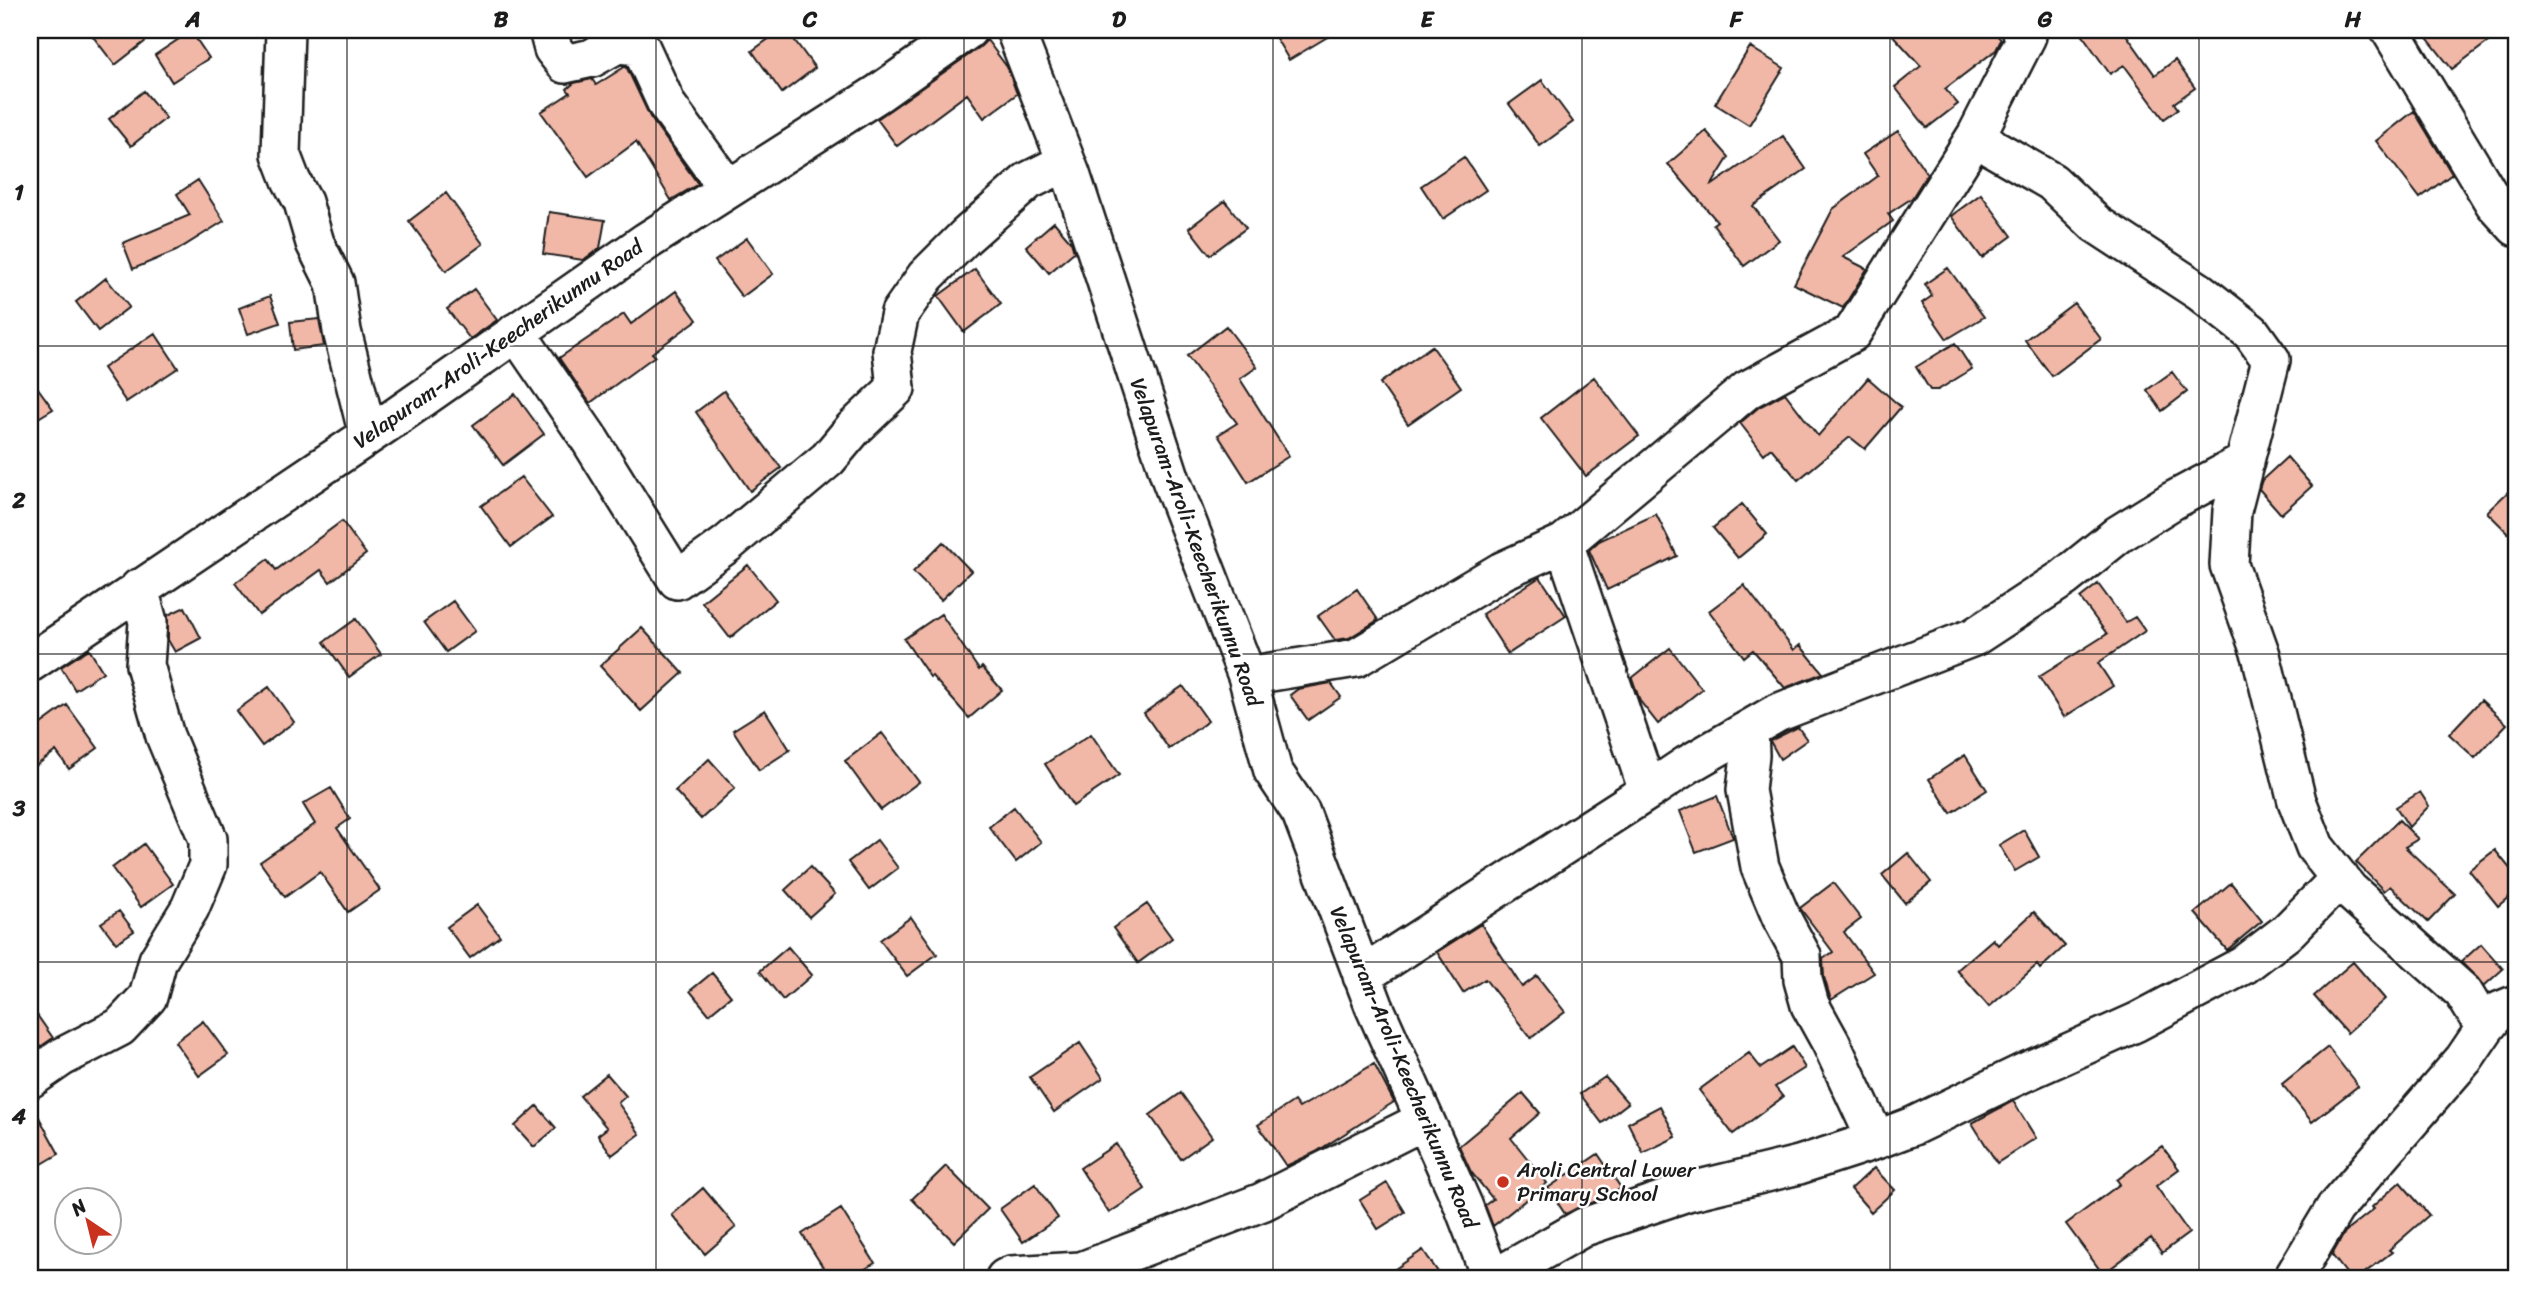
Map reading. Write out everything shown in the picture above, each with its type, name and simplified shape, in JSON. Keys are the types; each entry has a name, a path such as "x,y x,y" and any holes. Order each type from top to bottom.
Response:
{"street":[{"path":"285,30 281,154 290,180 303,202 314,243 335,283 342,331 368,435"},
{"path":"548,30 553,49 565,64 592,58 617,44 640,46 667,105 728,190"},
{"name":"Velapuram-Aroli-Keecherikunnu Road","path":"30,663 368,435 647,241 879,93 968,30"},
{"name":"Velapuram-Aroli-Keecherikunnu Road","path":"1015,30 1066,162 1171,480 1247,676 1273,771 1301,813 1362,976 1493,1278"},
{"path":"2390,30 2494,203 2516,227"},
{"path":"1247,676 1356,658 1502,571 1564,543 1747,390 1852,333 1977,134 2029,32"},
{"path":"1977,134 1993,148 2052,182 2096,224 2200,292 2251,331 2271,360 2232,511 2229,565 2261,655 2297,801 2315,847 2349,890 2463,992 2485,1028"},
{"path":"516,332 590,440 677,580 727,544 828,459 853,429 896,388 892,351 900,313 926,276 1028,181 1066,162"},
{"path":"1362,976 1687,765 1777,713 1973,637 2064,578 2119,534 2172,501 2245,462"},
{"path":"1564,543 1648,791"},
{"path":"30,1079 62,1057 120,1027 148,998 159,960 190,908 208,865 208,839 165,736 145,665 148,622 139,589"},
{"path":"1749,729 1750,755 1746,790 1760,867 1801,956 1803,980 1810,1005 1831,1043 1876,1140"},
{"path":"1493,1278 1584,1227 1687,1192 1798,1165 1913,1126 2137,1022 2244,965 2287,932 2340,878"},
{"path":"2293,1278 2335,1209 2464,1059 2499,1011 2516,1004"},
{"path":"1005,1278 1012,1275 1081,1271 1262,1202 1425,1120"}],"building":[{"path":"88,30 160,30 115,65"},
{"path":"781,30 787,30 815,68 782,93 752,51"},
{"path":"1271,30 1339,30 1289,60"},
{"path":"1888,30 1993,30 2001,40 1996,50 1945,89 1958,104 1927,128 1895,87 1921,66"},
{"path":"2079,30 2123,30 2155,75 2175,60 2195,88 2174,103 2178,109 2164,119 2124,65 2110,74"},
{"path":"2421,30 2504,30 2452,69"},
{"path":"191,31 209,58 172,82 155,55"},
{"path":"987,40 1007,67 1017,94 984,118 967,94 897,146 877,119"},
{"path":"1750,47 1784,68 1749,125 1715,104"},
{"path":"626,66 650,117 698,184 671,200 636,142 588,177 541,112 570,93 567,89 574,83 592,79 596,85"},
{"path":"1542,80 1573,122 1540,146 1509,104"},
{"path":"144,91 166,118 131,146 109,119"},
{"path":"2414,111 2452,174 2420,198 2376,141"},
{"path":"1706,131 1729,157 1711,186 1783,136 1806,169 1753,206 1779,240 1744,266 1713,224 1717,221 1668,164"},
{"path":"1898,131 1927,174 1912,198 1888,214 1893,221 1843,257 1867,269 1843,308 1794,284 1833,209 1878,176 1863,154"},
{"path":"1464,157 1486,190 1443,219 1421,186"},
{"path":"198,180 224,221 176,251 133,269 123,243 190,215 177,194"},
{"path":"446,193 483,244 446,271 409,221"},
{"path":"1981,194 2012,236 1982,258 1951,216"},
{"path":"1225,201 1246,228 1210,255 1189,228"},
{"path":"549,212 605,220 600,248 583,260 543,254"},
{"path":"1054,222 1071,242 1074,252 1049,273 1026,246"},
{"path":"747,238 773,274 742,297 715,261"},
{"path":"1948,268 1984,317 1947,339 1922,303 1932,296 1925,284"},
{"path":"975,269 1001,304 964,332 938,296"},
{"path":"106,278 129,307 98,331 76,302"},
{"path":"474,289 497,320 470,339 447,309"},
{"path":"676,291 697,320 652,353 655,356 590,403 559,358 624,314 631,324"},
{"path":"270,296 280,323 248,334 239,308"},
{"path":"2074,303 2101,339 2052,376 2025,340"},
{"path":"319,319 324,346 293,350 290,322"},
{"path":"1226,326 1257,367 1240,379 1289,456 1248,482 1218,435 1237,423 1187,356"},
{"path":"155,333 178,368 126,402 103,368"},
{"path":"1955,343 1972,369 1938,390 1930,390 1916,367"},
{"path":"1432,346 1461,387 1408,424 1380,383"},
{"path":"2172,372 2187,392 2162,411 2147,390"},
{"path":"30,377 53,409 30,423"},
{"path":"1594,377 1639,436 1586,476 1541,418"},
{"path":"1868,378 1901,407 1865,449 1850,437 1798,480 1771,448 1764,454 1740,423 1759,407 1785,393 1818,436"},
{"path":"724,391 781,468 750,491 696,412"},
{"path":"515,394 544,434 503,465 473,425"},
{"path":"2287,457 2312,486 2281,514 2259,489 2262,480"},
{"path":"521,477 552,517 511,547 481,506"},
{"path":"2516,484 2516,541 2487,512"},
{"path":"1742,504 1767,534 1738,558 1713,528"},
{"path":"1656,514 1677,556 1607,590 1589,550 1599,541"},
{"path":"342,521 366,554 330,582 321,570 259,615 235,583 268,559 276,570"},
{"path":"943,542 971,571 941,600 913,572"},
{"path":"748,565 776,600 730,638 702,602"},
{"path":"1540,577 1566,616 1508,654 1482,614"},
{"path":"2098,584 2126,622 2135,617 2145,631 2098,663 2113,686 2064,717 2039,677 2107,634 2080,598"},
{"path":"1744,585 1794,650 1800,645 1823,673 1785,688 1753,650 1744,657 1709,611"},
{"path":"1357,589 1378,620 1349,638 1335,640 1318,616"},
{"path":"453,601 475,631 446,652 424,622"},
{"path":"185,607 201,638 175,652 168,640 168,615"},
{"path":"941,614 979,670 982,667 1002,690 969,718 932,676 930,677 904,639"},
{"path":"356,619 381,654 349,677 324,642"},
{"path":"642,628 683,673 641,711 600,666"},
{"path":"1670,648 1702,689 1658,724 1640,701 1632,678"},
{"path":"89,649 103,672 75,690 61,667"},
{"path":"1331,683 1341,697 1308,720 1290,695 1298,689"},
{"path":"1183,686 1208,721 1169,749 1144,713"},
{"path":"269,687 294,722 262,746 236,711"},
{"path":"2481,700 2507,724 2475,758 2449,734"},
{"path":"67,705 98,748 69,769 56,751 30,770 30,732"},
{"path":"765,710 790,750 759,770 733,730"},
{"path":"1798,727 1807,740 1780,759 1770,741"},
{"path":"882,733 919,782 881,810 845,761"},
{"path":"1091,734 1119,775 1073,806 1045,764"},
{"path":"1965,755 1987,790 1951,813 1929,779"},
{"path":"709,759 735,788 701,819 675,791"},
{"path":"331,788 350,819 337,828 380,890 348,912 320,872 285,897 260,862 315,824 303,804"},
{"path":"2420,792 2429,806 2409,827 2396,807"},
{"path":"1717,796 1733,838 1696,852 1680,811"},
{"path":"1014,807 1041,842 1016,862 989,827"},
{"path":"2399,820 2418,839 2405,847 2455,894 2428,922 2390,886 2384,891 2356,862"},
{"path":"2024,830 2039,857 2015,871 1999,845"},
{"path":"877,840 898,868 869,890 848,862"},
{"path":"144,844 173,884 141,907 112,868"},
{"path":"2495,850 2516,876 2516,891 2498,906 2469,870"},
{"path":"1908,853 1931,882 1905,903 1882,875"},
{"path":"810,867 835,894 809,917 785,890"},
{"path":"1833,883 1861,919 1844,932 1874,973 1831,1000 1824,977 1823,959 1833,952 1800,908"},
{"path":"2231,883 2262,921 2227,950 2195,913"},
{"path":"1147,904 1172,938 1138,963 1113,928"},
{"path":"477,905 500,936 470,958 447,927"},
{"path":"119,911 134,931 116,943 101,923"},
{"path":"2034,912 2065,946 2040,969 2037,965 1989,1007 1957,970 1993,939 1998,945"},
{"path":"911,917 937,954 907,976 880,940"},
{"path":"1481,924 1522,987 1537,976 1565,1012 1531,1038 1485,979 1463,993 1437,952"},
{"path":"2481,944 2503,969 2484,986 2461,962"},
{"path":"788,947 812,975 783,1000 760,971"},
{"path":"2353,962 2385,999 2347,1033 2314,996"},
{"path":"712,973 731,996 709,1014 690,991"},
{"path":"30,1005 53,1038 30,1054"},
{"path":"203,1021 228,1055 199,1076 175,1042"},
{"path":"1080,1043 1103,1078 1054,1112 1030,1077"},
{"path":"1792,1047 1805,1068 1775,1087 1783,1097 1733,1134 1699,1090 1749,1053 1761,1068"},
{"path":"2328,1047 2358,1086 2312,1122 2282,1084"},
{"path":"1374,1064 1394,1102 1316,1152 1286,1166 1258,1125 1294,1101 1299,1108"},
{"path":"607,1074 626,1096 618,1103 640,1134 612,1155 598,1135 607,1128 580,1096"},
{"path":"1605,1077 1628,1103 1602,1123 1580,1094"},
{"path":"1181,1093 1212,1137 1181,1159 1150,1115"},
{"name":"Aroli Central Lower Primary School","path":"1523,1093 1540,1113 1511,1138 1547,1183 1493,1226 1485,1205 1493,1199 1471,1172 1459,1146"},
{"path":"30,1101 59,1154 30,1171"},
{"path":"2013,1101 2036,1138 1997,1163 1972,1123"},
{"path":"537,1106 556,1128 534,1147 515,1126"},
{"path":"1660,1106 1676,1137 1643,1153 1628,1123"},
{"path":"1116,1144 1145,1189 1109,1213 1080,1168"},
{"path":"2162,1146 2179,1169 2156,1186 2189,1233 2162,1253 2151,1238 2103,1274 2066,1224 2120,1184 2117,1180"},
{"path":"1598,1154 1621,1188 1609,1196 1565,1214 1548,1188"},
{"path":"946,1166 988,1209 954,1242 912,1199"},
{"path":"1874,1168 1895,1190 1871,1212 1851,1189"},
{"path":"2400,1182 2429,1215 2389,1250 2392,1252 2358,1278 2350,1278 2332,1255 2345,1232 2374,1209 2372,1207"},
{"path":"1387,1183 1405,1212 1378,1229 1360,1200"},
{"path":"1035,1184 1058,1218 1023,1242 1000,1209"},
{"path":"703,1188 736,1227 705,1254 672,1215"},
{"path":"841,1209 875,1263 850,1278 830,1278 802,1234"},
{"path":"1423,1250 1442,1278 1382,1278"}],"place":[{"name":"Aroli Central Lower Primary School","path":"1503,1182"}]}
